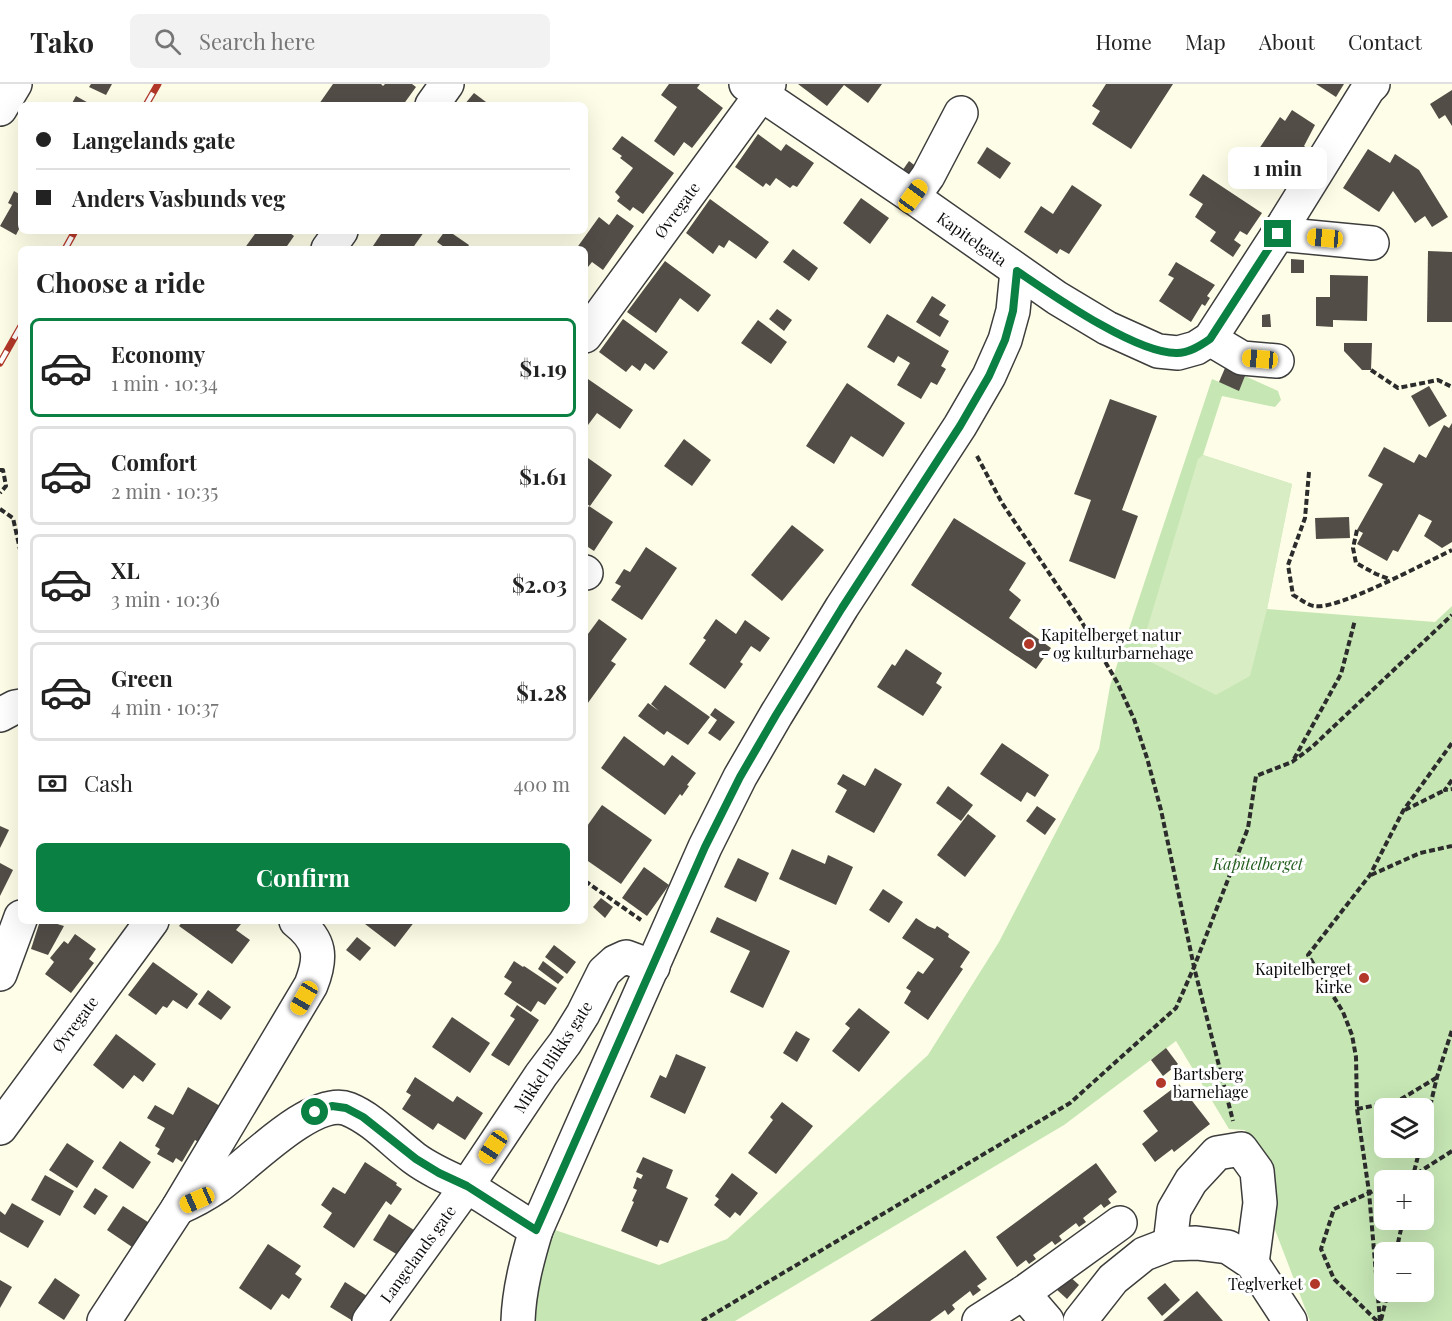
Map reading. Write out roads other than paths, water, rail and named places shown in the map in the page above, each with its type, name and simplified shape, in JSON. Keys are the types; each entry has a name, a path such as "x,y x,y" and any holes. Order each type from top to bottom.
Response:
{"street":[{"path":"0,109 15,84"},
{"path":"434,102 447,84"},
{"path":"1277,361 1242,357 1210,339 1373,84"},
{"name":"Kapitelgata","path":"759,88 1017,271 1107,328 1158,351 1178,353 1196,348 1210,339"},
{"name":"Øvregate","path":"588,332 759,88"},
{"path":"913,196 928,176 962,113"},
{"path":"1278,234 1372,243"},
{"path":"518,1321 526,1261 536,1230 705,847 740,777 776,715 960,426 989,376 1005,340 1013,311 1017,271"},
{"path":"0,715 18,706"},
{"path":"0,974 18,924"},
{"name":"Øvregate","path":"0,1128 150,924"},
{"path":"104,1321 178,1208 311,985 319,957 311,936 299,924"},
{"name":"Mikkel Blikks gate","path":"467,1186 541,1074 584,1014 604,972 615,962 626,957 653,968"},
{"name":"Langelands gate","path":"178,1208 197,1200 219,1185 290,1128 315,1112 332,1106 346,1108 363,1117 416,1159 467,1186 536,1230"},
{"path":"1170,1245 1174,1210 1191,1181 1217,1153 1240,1149 1257,1171 1260,1203 1252,1263"},
{"name":"Langelands gate","path":"369,1321 467,1186"},
{"path":"979,1321 1023,1293 1120,1223"},
{"path":"1080,1321 1113,1279 1143,1254 1170,1245 1196,1243 1228,1247 1252,1263 1290,1321"},
{"path":"1023,1293 1047,1321"}],"railway":[{"path":"148,102 158,84"},
{"path":"67,246 73,234"},
{"path":"0,363 18,331"}],"place":[{"name":"Kapitelberget natur - og kulturbarnehage","path":"1029,644"},
{"name":"Kapitelberget kirke","path":"1364,978"},
{"name":"Bartsberg barnehage","path":"1161,1083"},
{"name":"Teglverket","path":"1315,1284"}],"park label":[{"name":"Kapitelberget","path":"1258,864"}]}
